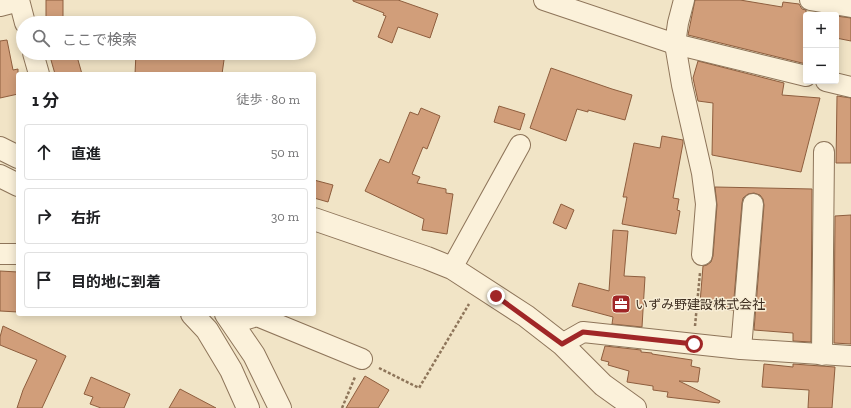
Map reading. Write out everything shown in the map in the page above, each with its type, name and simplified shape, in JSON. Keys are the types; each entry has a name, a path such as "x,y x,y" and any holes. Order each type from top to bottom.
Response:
{"street":[{"path":"0,6 19,0 23,16"},
{"path":"544,0 675,44 803,75"},
{"path":"684,0 678,23 675,44 682,84 702,173 706,204 702,255"},
{"path":"810,0 851,7"},
{"path":"35,60 38,72"},
{"path":"838,84 851,87"},
{"path":"452,268 520,145"},
{"path":"0,148 16,156"},
{"path":"822,355 824,152"},
{"path":"0,176 16,184"},
{"path":"741,349 753,204"},
{"path":"316,220 452,268 526,316 562,344 603,385 634,408"},
{"path":"0,254 16,254"},
{"path":"194,316 207,330 231,370 248,408"},
{"path":"280,408 254,355 230,318 257,316 362,359"},
{"path":"562,344 583,332 741,349 851,356"}],"path":[{"path":"694,344 702,255"},
{"path":"342,408 362,359 419,388 480,286"}],"building":[{"path":"46,0 63,0 63,16 46,16"},
{"path":"353,0 398,0 438,14 430,38 398,27 392,43 378,37 386,16 383,15 384,13"},
{"path":"695,0 740,0 782,7 783,2 799,4 802,9 806,10 806,12 803,12 803,63 688,35"},
{"path":"839,16 851,18 851,41 839,39"},
{"path":"7,40 13,70 18,69 18,72 16,72 16,94 0,98 0,41"},
{"path":"51,60 78,60 81,72 54,72"},
{"path":"136,60 224,60 222,72 135,72"},
{"path":"698,61 784,83 782,95 820,98 801,172 712,155 713,103 698,101 693,78"},
{"path":"551,68 632,95 625,120 588,110 588,112 577,109 566,141 530,128"},
{"path":"837,96 851,98 851,163 836,163"},
{"path":"499,106 525,114 520,130 494,122"},
{"path":"421,108 440,116 427,149 423,147 412,174 420,177 417,183 446,189 446,193 453,194 447,234 422,230 424,219 365,191 380,159 389,163 410,112 418,115"},
{"path":"662,136 683,140 673,198 679,199 677,210 680,211 676,234 622,224 627,197 623,197 634,143 660,148"},
{"path":"316,181 333,185 328,202 316,199"},
{"path":"715,187 812,189 811,342 793,341 793,333 754,330 764,205 763,199 760,195 754,193 748,194 743,198 733,310 714,309 714,304 700,303 703,266 711,262 713,256 717,205"},
{"path":"561,204 574,210 566,229 553,223"},
{"path":"851,215 851,344 834,343 835,216"},
{"path":"613,230 628,231 624,276 645,277 642,327 612,324 613,317 572,306 579,283 609,291"},
{"path":"0,271 16,272 16,312 0,311"},
{"path":"3,326 66,356 42,408 17,408 23,390 37,360 0,345 0,337"},
{"path":"605,346 641,350 641,352 692,360 691,366 700,368 698,382 679,381 720,401 719,403 667,397 668,392 653,390 653,386 627,382 629,371 608,365 609,362 601,360"},
{"path":"764,364 793,367 793,364 835,367 832,408 808,408 809,390 762,387"},
{"path":"365,376 389,390 378,408 346,408"},
{"path":"91,377 130,394 124,408 101,408 90,404 93,397 84,394"},
{"path":"180,389 216,408 169,408"}],"place":[{"name":"いずみ野建設株式会社","path":"621,304"}],"route":[{"path":"496,296 526,316 562,344 583,332 694,344"}]}
